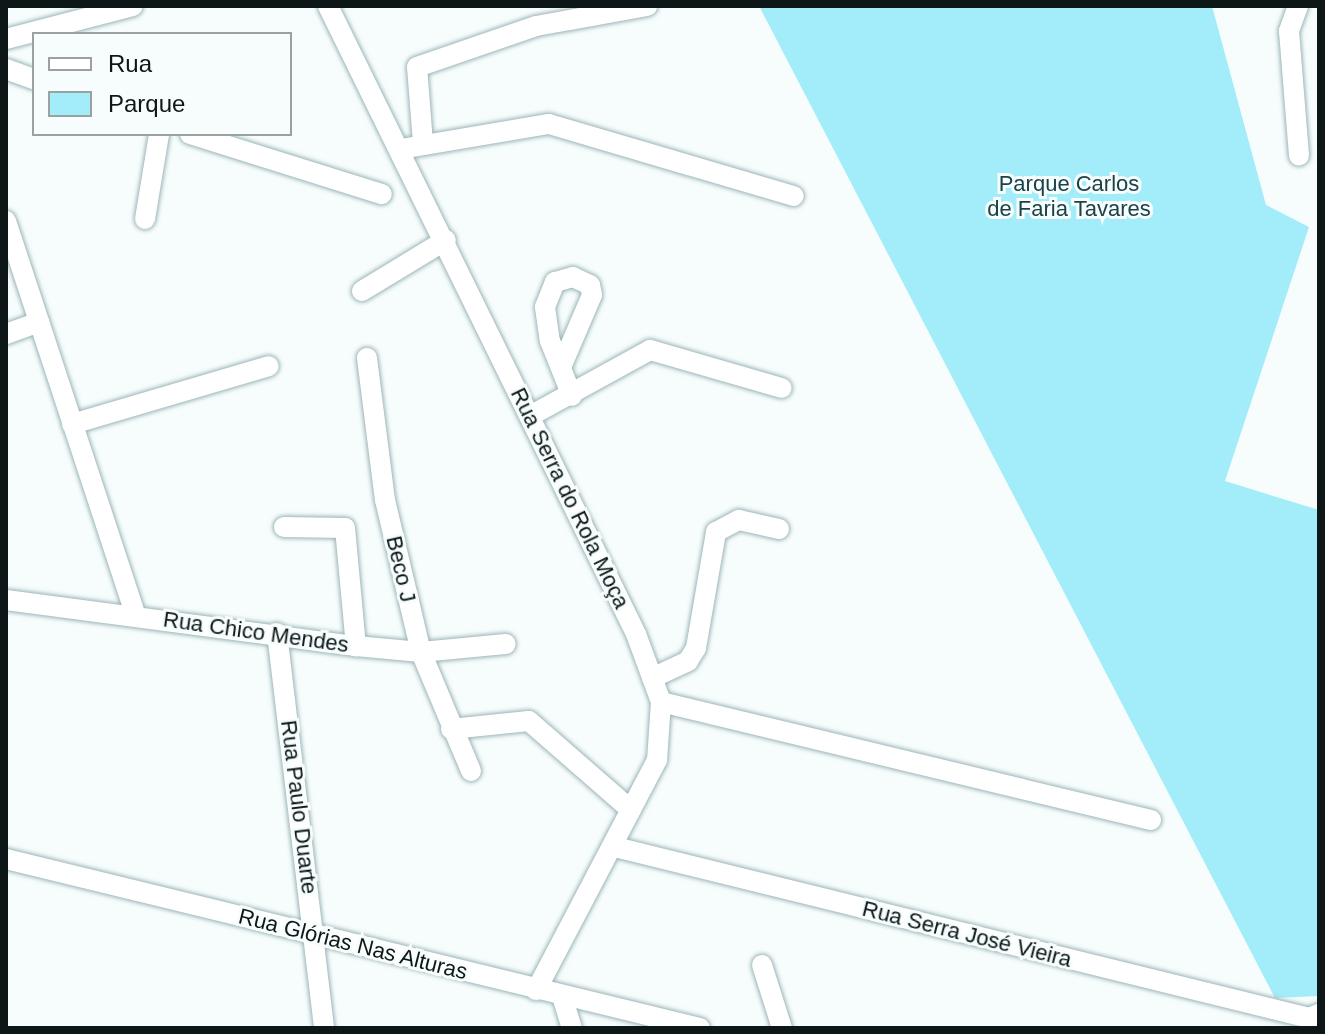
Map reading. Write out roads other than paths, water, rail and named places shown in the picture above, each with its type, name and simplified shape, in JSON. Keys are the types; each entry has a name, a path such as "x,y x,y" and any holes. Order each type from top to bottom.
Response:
{"street":[{"path":"33,32 133,6"},
{"path":"423,143 417,67 536,26 647,6"},
{"path":"1298,6 1289,31 1299,156"},
{"name":"Rua Serra do Rola Moça","path":"332,7 530,416 661,702 657,760 615,847 536,990"},
{"path":"6,39 32,32"},
{"path":"6,69 32,78"},
{"path":"401,149 549,124 794,196"},
{"path":"145,219 159,136"},
{"path":"196,136 382,194"},
{"path":"6,221 14,275 39,322 135,614"},
{"path":"362,291 446,240"},
{"path":"6,334 39,322"},
{"path":"530,416 572,396 650,350 782,388"},
{"name":"Beco J","path":"367,358 385,500 421,652 471,771"},
{"path":"562,365 572,396"},
{"path":"72,424 269,366"},
{"path":"652,678 688,661 696,648 716,532 739,520 779,529"},
{"path":"284,527 345,528 356,646"},
{"name":"Rua Chico Mendes","path":"6,600 421,652 506,644"},
{"name":"Rua Paulo Duarte","path":"277,633 324,1028"},
{"path":"661,702 1151,820"},
{"path":"451,729 529,721 631,810"},
{"name":"Rua Serra José Vieira","path":"615,847 1311,1020"},
{"name":"Rua Glórias Nas Alturas","path":"6,859 700,1028"},
{"path":"762,965 782,1028"},
{"path":"562,996 572,1028"}],"park label":[{"name":"Parque Carlos de Faria Tavares","path":"1069,196"}]}
